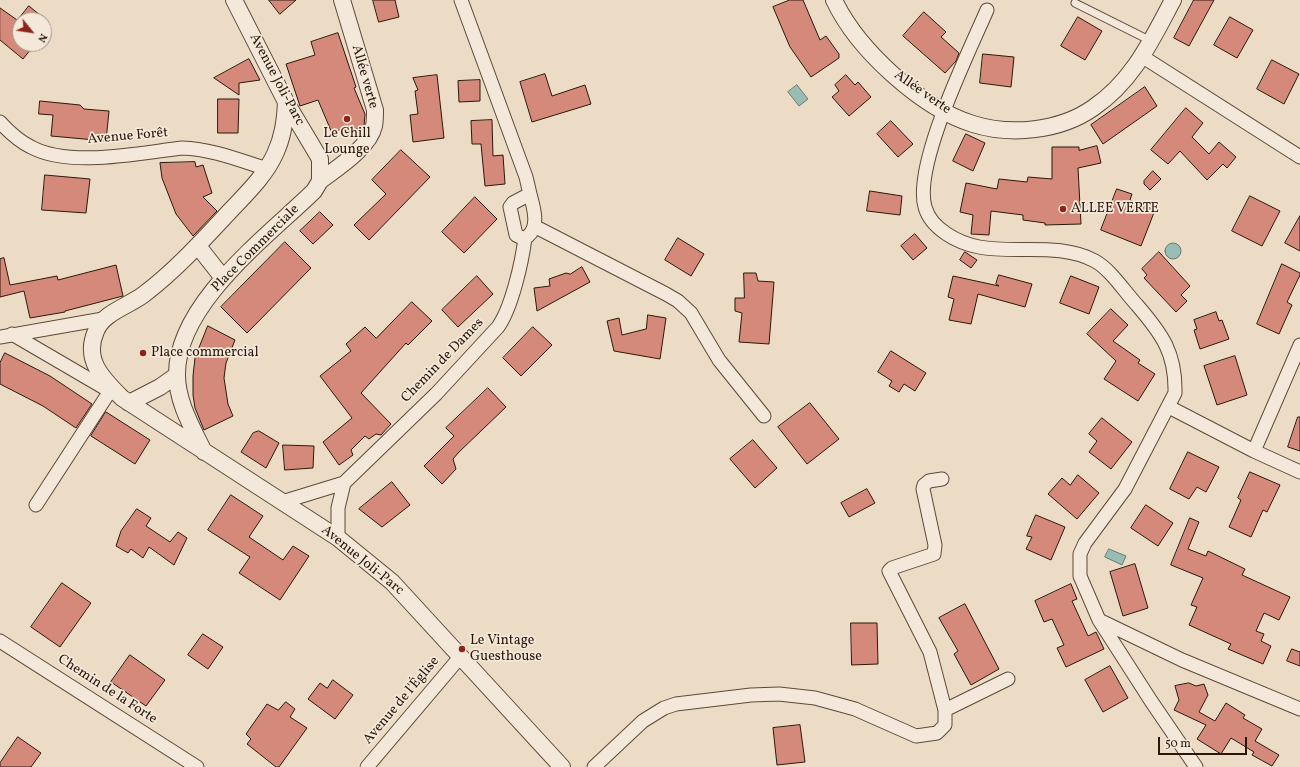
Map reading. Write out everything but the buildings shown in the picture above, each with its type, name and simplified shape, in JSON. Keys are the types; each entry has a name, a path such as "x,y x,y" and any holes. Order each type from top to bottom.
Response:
{"street":[{"name":"Avenue Joli-Parc","path":"234,0 286,102 320,159 320,181"},
{"name":"Allée verte","path":"320,181 353,156 365,142 374,127 375,110 342,0"},
{"path":"460,0 526,177 530,194 534,212 534,226 532,233 525,238 516,235 510,206 530,194"},
{"name":"Allée verte","path":"834,0 849,28 862,43 902,82 944,111 974,124 1001,129 1033,129 1060,124 1092,109 1108,98 1119,88 1143,57 1173,0"},
{"path":"987,10 944,111 928,160 924,179 925,208 938,227 954,238 972,245 1068,252 1096,262 1106,270 1156,327 1166,343 1173,360 1176,378 1175,393 1126,489 1085,543 1080,554 1080,576 1099,620 1151,701 1196,767"},
{"path":"1143,57 1300,157"},
{"path":"6,336 103,319 143,295 198,246 267,169 281,140 285,124 286,102"},
{"name":"Avenue Forêt","path":"0,122 26,144 57,155 84,158 182,148 197,149 210,151 267,169"},
{"name":"Place Commerciale","path":"204,452 186,415 180,396 177,375 178,356 184,338 193,319 223,278 314,191 320,181"},
{"path":"534,226 666,294 685,306 691,312 720,360 764,416"},
{"name":"Chemin de Dames","path":"344,483 436,394 498,327 502,321 514,287 525,238"},
{"path":"198,246 223,278"},
{"name":"Avenue Joli-Parc","path":"103,319 99,324 93,338 91,353 93,361 102,377 120,397 338,538 401,591 562,767"},
{"path":"6,336 120,397"},
{"path":"1254,451 1300,345"},
{"path":"36,505 120,397 160,387 177,375"},
{"path":"1169,407 1254,451 1300,472"},
{"path":"594,767 654,712 676,704 751,695 779,694 815,698 855,709 916,736 937,733 945,725 945,710 926,644 889,571 892,568 934,554 935,545 924,485 929,481 942,479"},
{"path":"282,502 344,483"},
{"path":"338,538 338,508 344,483"},
{"path":"1099,620 1182,660 1300,709"},
{"name":"Chemin de la Forte","path":"0,640 197,767"},
{"name":"Avenue de l'Église","path":"367,767 461,656"},
{"path":"945,710 1008,679"}],"lane":[{"path":"1075,3 1151,41"}],"water":[{"path":"797,85 808,99 799,106 788,92"},
{"path":"1173,243 1179,245 1181,251 1179,257 1173,259 1167,257 1165,251 1167,245"},
{"path":"1109,549 1126,556 1122,565 1105,557"}],"place":[{"name":"Le Chill Lounge","path":"347,119"},
{"name":"ALLEE VERTE","path":"1063,209"},
{"name":"Place commercial","path":"143,353"},
{"name":"Le Vintage Guesthouse","path":"462,649"}]}
